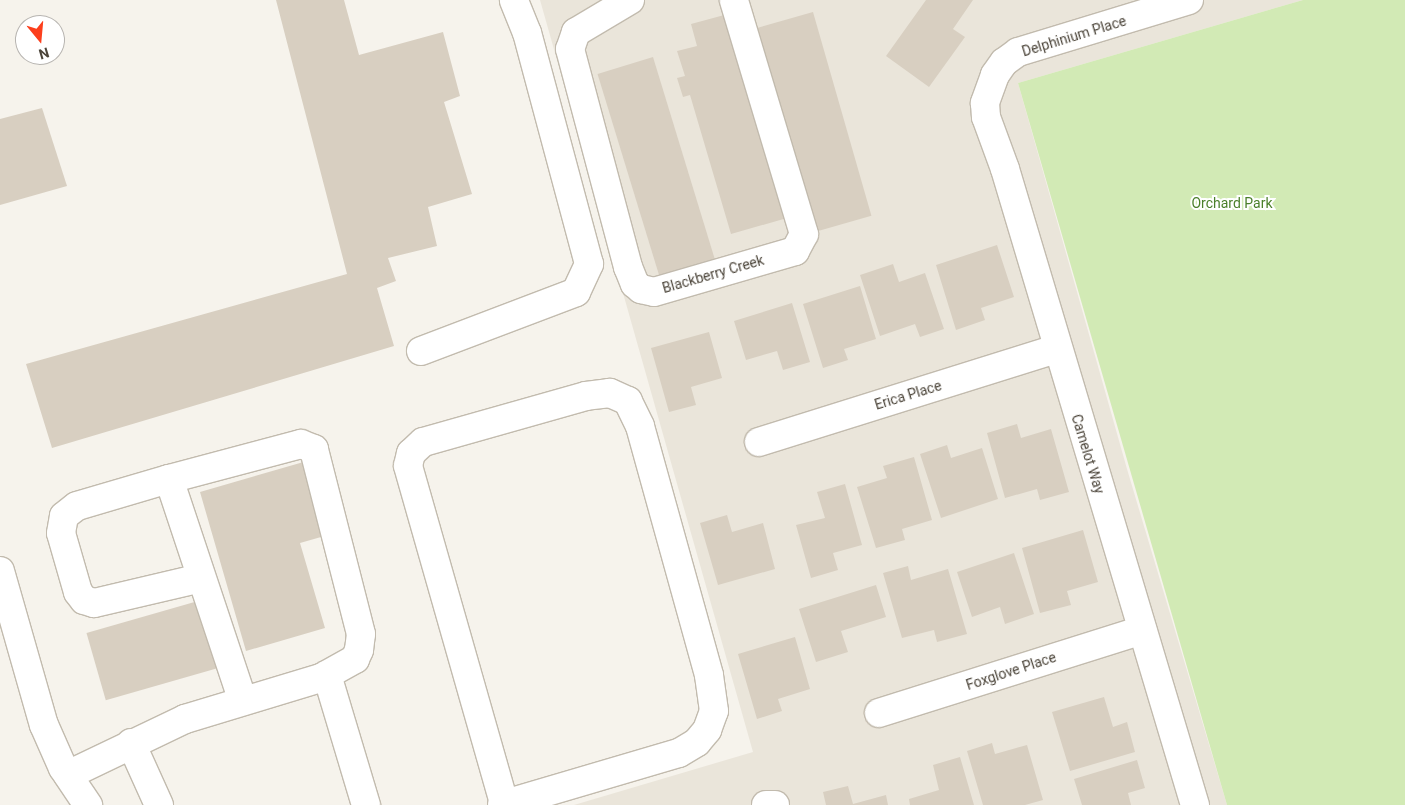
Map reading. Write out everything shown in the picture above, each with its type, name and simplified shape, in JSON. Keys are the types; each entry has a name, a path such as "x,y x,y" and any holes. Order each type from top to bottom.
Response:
{"street":[{"path":"421,351 576,292 589,264 527,33 514,0"},
{"name":"Blackberry Creek","path":"630,0 576,32 570,49 628,267 636,284 654,292 795,251 804,234 734,0"},
{"name":"Delphinium Place","path":"985,103 995,75 1004,62 1018,52 1189,0"},
{"name":"Camelot Way","path":"985,103 986,118 1005,168 1056,349 1195,805"},
{"name":"Erica Place","path":"760,442 1056,349"},
{"path":"610,393 628,401 640,426 709,674 714,711 707,730 697,742 679,752 503,805 408,466 411,453 423,442 586,396 610,393"},
{"path":"68,775 186,719 327,675 355,659 361,634 314,449 301,444 169,479 77,506 64,516 61,533 78,592 84,600 94,603 201,578"},
{"path":"169,479 243,701"},
{"path":"0,571 44,725 68,775 88,805"},
{"name":"Foxglove Place","path":"879,713 1142,630"},
{"path":"327,675 366,805"},
{"path":"132,743 159,805"},
{"path":"766,805 775,805"}],"shaded area":[{"path":"540,0 1303,0 1018,83 1127,469 1227,805 574,805 753,752"}],"green space":[{"name":"Orchard Park","path":"1303,0 1405,0 1405,805 1227,805 1018,83"}],"building":[{"path":"276,0 344,0 359,55 443,32 460,96 444,102 472,194 428,207 437,246 388,258 396,281 377,288 394,346 52,448 26,364 347,274"},
{"path":"926,0 973,0 953,29 965,37 929,87 886,56"},
{"path":"813,12 871,216 815,232 756,28"},
{"path":"728,14 787,218 731,234 690,95 683,97 677,78 685,76 677,51 697,46 691,24"},
{"path":"653,57 716,262 660,279 598,74"},
{"path":"42,108 67,186 0,205 0,119"},
{"path":"997,245 1014,297 981,308 985,320 956,330 936,265"},
{"path":"893,264 899,282 925,273 944,329 920,337 915,324 880,336 860,275"},
{"path":"860,286 876,339 844,349 848,360 823,368 803,304"},
{"path":"792,303 810,362 783,370 777,351 746,360 734,321"},
{"path":"709,332 722,378 691,387 696,405 669,412 651,348"},
{"path":"1017,424 1021,438 1051,429 1069,492 1040,500 1037,489 1005,498 987,433"},
{"path":"947,445 951,458 982,448 998,499 941,518 920,454"},
{"path":"914,457 932,520 902,529 905,540 876,548 857,487 887,478 883,466"},
{"path":"307,461 328,535 300,543 325,628 246,651 200,492"},
{"path":"845,484 862,545 833,553 838,570 811,578 796,525 825,518 817,492"},
{"path":"727,515 732,532 763,523 775,569 718,585 700,523"},
{"path":"1083,530 1098,582 1067,591 1071,605 1040,613 1022,548"},
{"path":"1014,553 1034,614 1005,624 1000,607 972,617 957,572"},
{"path":"908,566 911,580 948,569 967,634 937,642 934,630 902,638 883,573"},
{"path":"876,585 886,617 841,631 848,652 816,662 799,609"},
{"path":"198,601 217,668 106,700 86,633"},
{"path":"795,637 810,689 778,699 782,711 757,719 738,654"},
{"path":"1104,697 1113,727 1127,722 1135,752 1070,771 1052,712"},
{"path":"992,743 995,754 1027,745 1043,800 1025,805 983,805 967,751"},
{"path":"960,757 974,805 910,805 909,799 939,790 933,765"},
{"path":"1137,760 1145,788 1128,793 1131,805 1082,805 1074,779"},
{"path":"848,786 853,804 886,795 888,805 826,805 823,792"}]}
